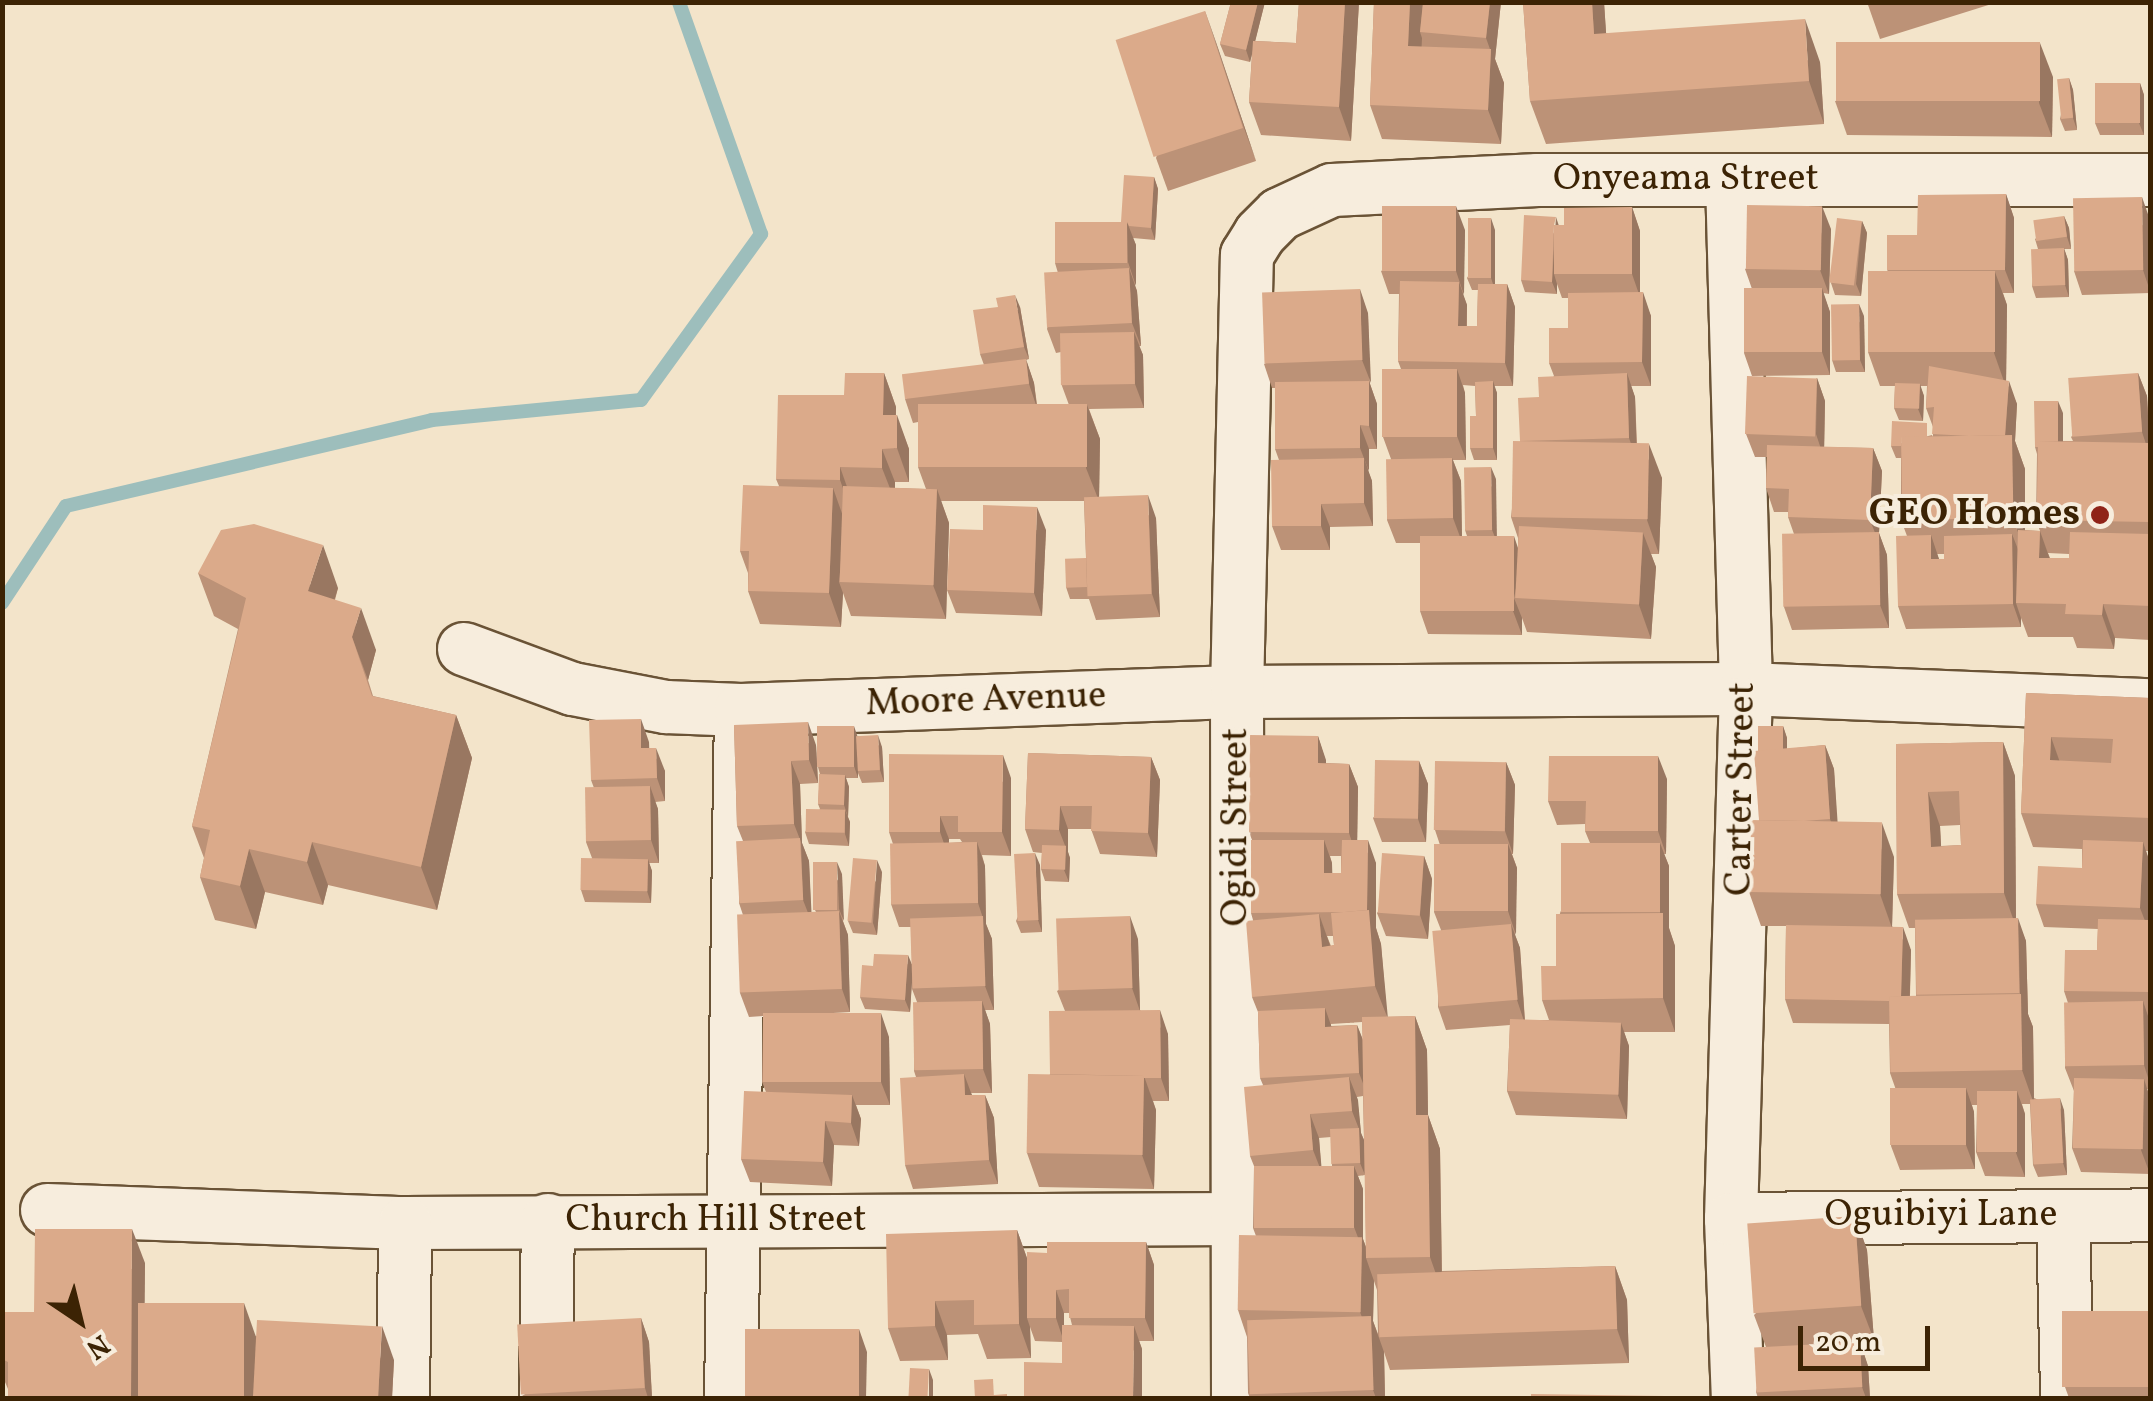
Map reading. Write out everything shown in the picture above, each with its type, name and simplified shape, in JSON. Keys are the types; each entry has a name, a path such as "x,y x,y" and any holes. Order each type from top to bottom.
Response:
{"street":[{"name":"Onyeama Street","path":"1247,255 1280,214 1332,190 1732,180 2150,180"},
{"name":"Carter Street","path":"1732,180 1746,690 1730,1219 1738,1398"},
{"name":"Ogidi Street","path":"1238,1398 1236,692 1247,255"},
{"name":"Moore Avenue","path":"464,650 574,690 666,707 740,710 1236,692 1746,690"},
{"path":"1746,690 2150,705"},
{"path":"731,1398 740,710"},
{"name":"Church Hill Street","path":"47,1210 405,1224 1238,1218"},
{"name":"Oguibiyi Lane","path":"1730,1219 2150,1215"},
{"path":"2064,1216 2067,1398"},
{"path":"546,1398 548,1220"},
{"path":"403,1398 405,1224"}],"building":[{"path":"1231,2 1258,2 1246,50 1220,44"},
{"path":"1299,2 1345,2 1339,107 1249,102 1253,41 1296,43"},
{"path":"1374,2 1410,2 1408,46 1491,49 1488,110 1370,105"},
{"path":"1423,2 1490,2 1486,38 1420,32"},
{"path":"1523,2 1592,2 1594,34 1805,19 1809,81 1530,101"},
{"path":"1205,11 1243,128 1154,157 1116,40"},
{"path":"1836,42 2040,42 2040,101 1836,101"},
{"path":"2069,78 2073,118 2061,119 2057,79"},
{"path":"2095,83 2140,83 2140,123 2095,123"},
{"path":"1124,175 1154,177 1151,228 1121,222"},
{"path":"2006,194 2005,270 1887,270 1887,235 1917,235 1918,195"},
{"path":"2142,197 2143,270 2074,271 2073,198"},
{"path":"1747,205 1822,206 1821,270 1746,269"},
{"path":"1382,206 1456,206 1456,271 1382,271"},
{"path":"1632,207 1632,274 1554,274 1554,225 1564,225 1564,208"},
{"path":"1524,215 1556,217 1552,282 1521,280"},
{"path":"2064,216 2067,237 2036,241 2033,220"},
{"path":"1468,218 1491,218 1491,278 1468,278"},
{"path":"1837,218 1862,221 1854,286 1829,283"},
{"path":"1055,222 1127,222 1127,263 1055,263"},
{"path":"2064,248 2065,285 2032,286 2031,249"},
{"path":"1129,268 1132,323 1047,327 1044,272"},
{"path":"1868,271 1995,271 1995,352 1868,352"},
{"path":"1400,281 1459,282 1458,326 1477,326 1478,284 1507,284 1505,363 1398,361"},
{"path":"1744,288 1822,288 1822,352 1744,352"},
{"path":"1360,289 1362,360 1265,363 1262,292"},
{"path":"1643,292 1642,362 1549,363 1549,328 1568,328 1568,293"},
{"path":"1015,295 1024,347 980,354 973,310 998,307 996,298"},
{"path":"1831,304 1859,304 1860,360 1832,360"},
{"path":"1134,332 1135,384 1061,385 1060,333"},
{"path":"1026,359 1029,384 905,399 902,374"},
{"path":"1929,366 2009,381 2005,435 1932,434 1934,407 1926,408"},
{"path":"1382,369 1457,369 1457,437 1382,437"},
{"path":"845,373 884,373 883,415 897,415 897,448 882,449 882,468 840,467 840,480 776,479 778,395 844,395"},
{"path":"1627,373 1629,438 1520,441 1518,398 1539,397 1538,377"},
{"path":"2138,373 2142,432 2072,437 2068,378"},
{"path":"1747,376 1817,378 1815,436 1745,434"},
{"path":"1369,381 1369,426 1360,425 1360,448 1275,449 1275,382"},
{"path":"1493,381 1493,448 1470,448 1470,416 1476,416 1475,382"},
{"path":"1895,383 1920,384 1919,409 1894,408"},
{"path":"2034,401 2058,401 2058,441 2038,441 2035,447"},
{"path":"918,404 1087,404 1087,467 918,467"},
{"path":"1892,421 1927,423 1927,437 1901,437 1901,446 1891,446"},
{"path":"2012,435 2013,518 1902,520 1901,437"},
{"path":"1513,441 1649,443 1648,519 1512,517"},
{"path":"2038,441 2150,443 2149,522 2037,520"},
{"path":"1767,445 1873,448 1870,520 1788,517 1789,489 1766,488"},
{"path":"1364,458 1364,503 1321,504 1321,526 1272,526 1271,460"},
{"path":"1452,458 1453,518 1387,519 1386,459"},
{"path":"1464,467 1491,467 1492,530 1465,530"},
{"path":"743,485 833,488 829,593 748,591 749,551 740,551"},
{"path":"843,486 937,489 934,585 840,582"},
{"path":"1148,495 1151,594 1087,596 1084,497"},
{"path":"983,505 1037,507 1034,593 947,590 950,529 983,530"},
{"path":"254,524 323,545 308,591 361,608 352,637 372,696 456,715 421,867 312,842 307,862 249,849 240,886 200,877 210,830 192,826 246,598 198,573 221,530"},
{"path":"1519,526 1643,532 1639,604 1515,598"},
{"path":"2018,530 2040,531 2039,558 2069,558 2070,532 2150,534 2150,606 2103,604 2102,615 2065,614 2066,604 2016,603"},
{"path":"1879,532 1880,605 1783,607 1782,534"},
{"path":"2012,534 2013,604 1898,606 1896,536 1931,535 1931,559 1944,559 1944,536"},
{"path":"1420,536 1514,536 1514,611 1420,611"},
{"path":"1086,558 1087,587 1066,588 1065,559"},
{"path":"2026,693 2150,698 2150,818 2021,813","holes":["2051,737 2113,739 2111,763 2050,760"]},
{"path":"641,719 641,748 656,748 657,778 591,780 589,720"},
{"path":"808,722 809,760 791,761 794,824 737,826 734,725"},
{"path":"817,726 854,726 854,767 817,767"},
{"path":"1758,726 1783,726 1783,751 1758,751"},
{"path":"878,735 880,770 858,771 856,736"},
{"path":"1250,735 1318,736 1318,763 1349,764 1349,833 1249,832"},
{"path":"2003,742 2004,893 1897,894 1896,744","holes":["1959,791 1961,845 1931,847 1928,792"]},
{"path":"1825,745 1830,819 1759,820 1754,751"},
{"path":"1028,753 1151,757 1148,833 1091,831 1092,806 1060,806 1059,830 1025,829"},
{"path":"889,754 1003,755 1002,832 958,832 958,816 940,816 940,832 889,832"},
{"path":"1549,756 1658,756 1658,831 1585,831 1586,801 1548,801"},
{"path":"1375,760 1419,761 1418,819 1374,818"},
{"path":"1435,761 1506,762 1505,831 1434,830"},
{"path":"819,774 845,775 844,805 818,804"},
{"path":"650,786 651,840 586,841 585,787"},
{"path":"806,809 845,810 845,833 806,832"},
{"path":"1751,820 1882,822 1881,894 1750,892"},
{"path":"800,838 803,900 739,903 736,841"},
{"path":"1251,840 1324,840 1324,873 1341,873 1342,840 1368,840 1367,910 1251,913"},
{"path":"2083,840 2143,842 2140,908 2036,904 2038,866 2082,868"},
{"path":"977,842 978,903 891,905 890,844"},
{"path":"1561,843 1660,843 1660,912 1561,912"},
{"path":"1434,844 1508,844 1508,911 1434,911"},
{"path":"1042,845 1066,846 1065,870 1041,869"},
{"path":"1035,853 1039,920 1018,921 1014,854"},
{"path":"1382,853 1424,856 1420,916 1378,913"},
{"path":"581,858 648,859 647,891 580,890"},
{"path":"853,858 877,860 871,923 848,921"},
{"path":"813,862 837,862 837,910 813,910"},
{"path":"1369,910 1375,986 1252,997 1246,921 1319,914 1322,947 1334,945 1331,913"},
{"path":"839,911 842,989 740,993 737,915"},
{"path":"1663,913 1663,998 1542,1000 1541,966 1556,966 1556,914"},
{"path":"983,916 985,986 912,989 910,919"},
{"path":"1130,916 1133,988 1059,991 1056,919"},
{"path":"2018,918 2019,993 1916,995 1915,920"},
{"path":"2098,919 2150,920 2150,992 2064,991 2065,950 2097,950"},
{"path":"1511,924 1518,1000 1439,1007 1432,931"},
{"path":"1786,925 1903,927 1901,996 1889,997 1889,1001 1785,999"},
{"path":"874,954 908,955 905,1000 860,997 862,965 873,966"},
{"path":"2021,994 2022,1070 1890,1072 1889,996"},
{"path":"982,1001 983,1069 914,1070 913,1002"},
{"path":"2143,1001 2144,1065 2065,1066 2064,1002"},
{"path":"1325,1008 1325,1027 1357,1025 1359,1073 1260,1078 1258,1011"},
{"path":"1160,1010 1161,1078 1050,1074 1049,1011"},
{"path":"763,1013 881,1013 881,1082 763,1082"},
{"path":"1415,1016 1416,1115 1428,1115 1430,1257 1366,1258 1362,1017"},
{"path":"1510,1019 1621,1023 1618,1095 1507,1091"},
{"path":"964,1074 965,1095 985,1095 989,1160 905,1165 900,1078"},
{"path":"1028,1074 1144,1076 1143,1155 1027,1153"},
{"path":"1349,1077 1352,1111 1310,1114 1313,1150 1250,1156 1244,1087"},
{"path":"2074,1078 2144,1079 2143,1149 2073,1148"},
{"path":"1890,1088 1966,1088 1966,1145 1890,1145"},
{"path":"744,1091 852,1095 851,1123 825,1121 823,1162 741,1159"},
{"path":"1977,1091 2017,1091 2017,1152 1977,1152"},
{"path":"2060,1098 2063,1163 2033,1164 2030,1100"},
{"path":"1359,1128 1360,1163 1331,1164 1330,1129"},
{"path":"1254,1166 1354,1166 1354,1228 1254,1228"},
{"path":"1855,1216 1861,1306 1754,1313 1747,1224"},
{"path":"35,1229 132,1229 131,1398 8,1398 8,1362 2,1359 2,1312 34,1312"},
{"path":"1017,1230 1019,1324 974,1325 974,1300 935,1301 935,1326 888,1328 886,1234"},
{"path":"1239,1235 1362,1237 1361,1312 1238,1310"},
{"path":"1047,1242 1146,1242 1145,1318 1069,1318 1069,1289 1056,1290 1056,1318 1027,1318 1027,1252 1047,1253"},
{"path":"1615,1266 1617,1329 1379,1337 1377,1274"},
{"path":"138,1303 244,1303 244,1398 138,1398"},
{"path":"2062,1311 2150,1311 2150,1387 2062,1387"},
{"path":"1371,1316 1374,1390 1250,1394 1247,1320"},
{"path":"641,1318 645,1388 521,1394 517,1324"},
{"path":"257,1320 382,1327 378,1398 253,1398"},
{"path":"1062,1325 1134,1326 1133,1398 1024,1398 1024,1362 1062,1363"},
{"path":"745,1329 859,1329 859,1398 745,1398"},
{"path":"1860,1342 1862,1387 1757,1392 1754,1348"},
{"path":"910,1368 929,1369 927,1398 908,1398"},
{"path":"993,1379 994,1396 975,1397 974,1380"},
{"path":"1007,1394 1007,1398 957,1398"},
{"path":"1531,1394 1665,1396 1665,1398 1531,1398"}],"waterway":[{"path":"2,603 66,506 432,420 641,400 761,234 679,2"}],"place":[{"name":"GEO Homes","path":"2100,515"}]}
